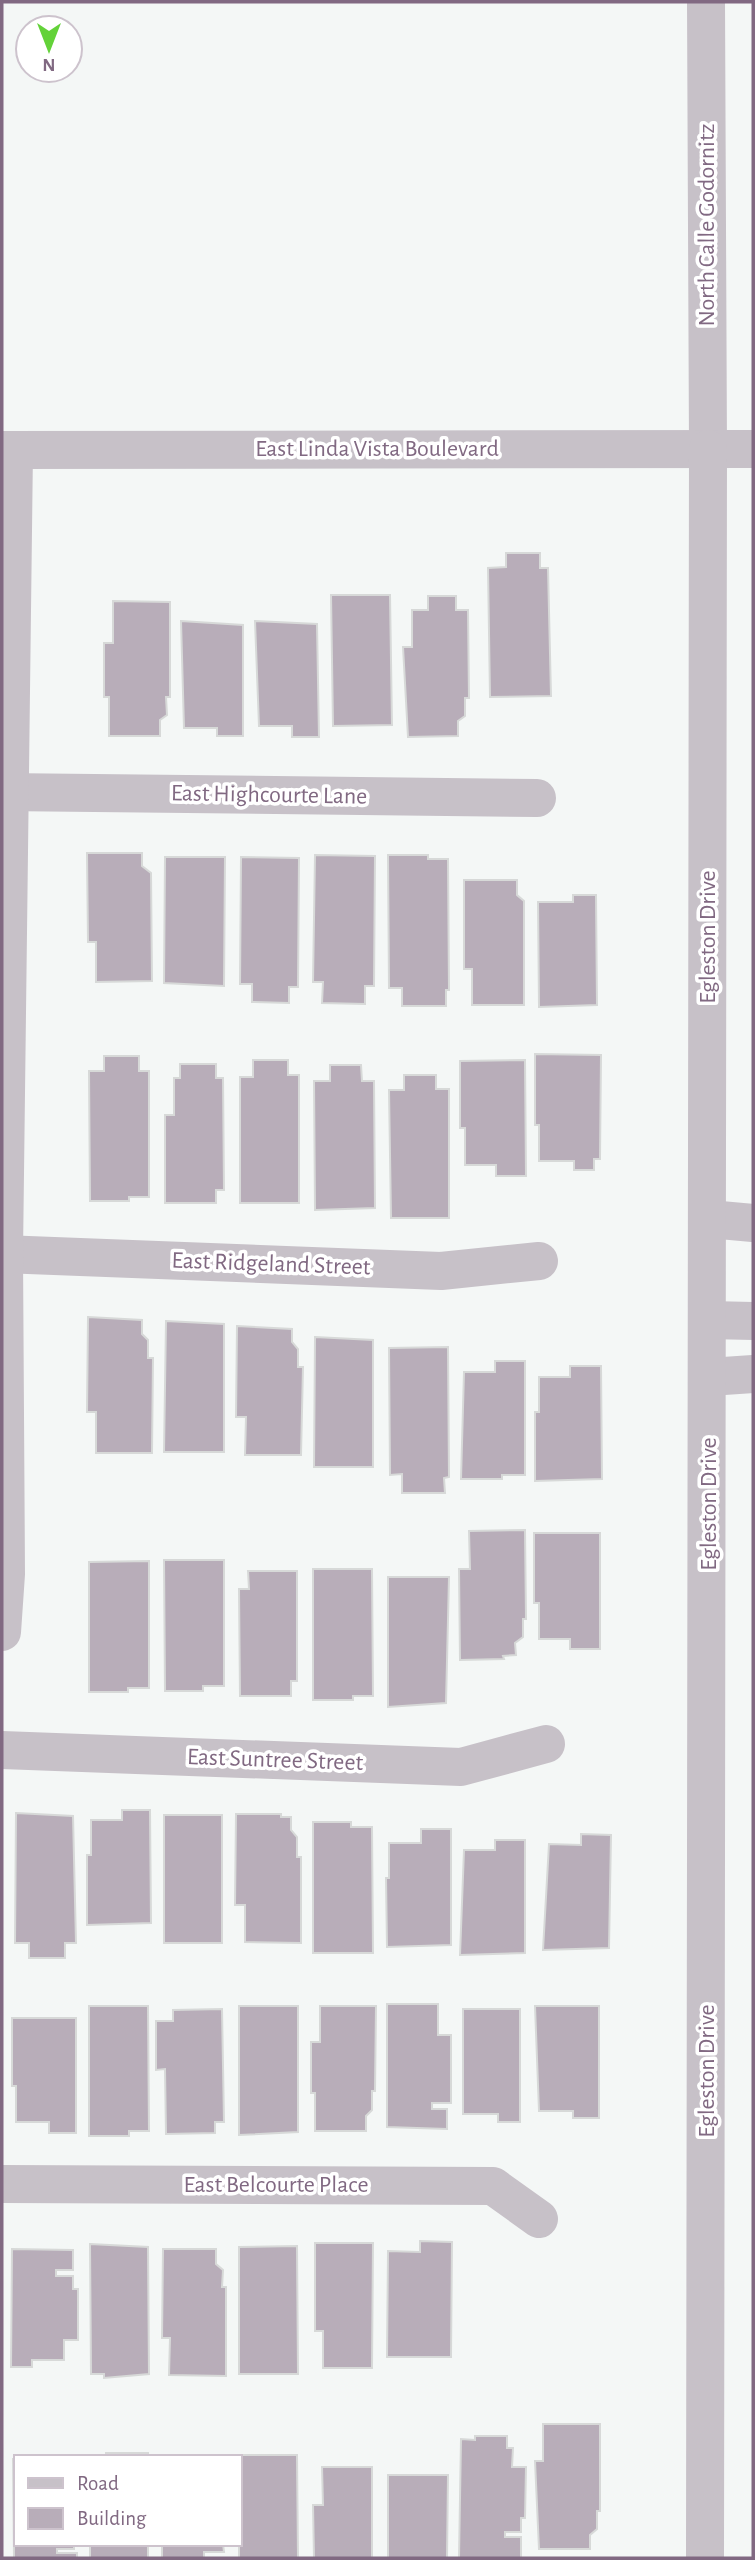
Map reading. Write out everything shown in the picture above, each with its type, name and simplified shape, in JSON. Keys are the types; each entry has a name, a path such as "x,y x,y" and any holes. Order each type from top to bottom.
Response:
{"street":[{"name":"North Calle Godornitz","path":"706,2 708,449"},
{"name":"Egleston Drive","path":"705,2558 709,1377 708,449"},
{"name":"East Linda Vista Boulevard","path":"8,450 753,449"},
{"path":"2,1632 6,1574 3,1254 8,450"},
{"name":"East Highcourte Lane","path":"7,792 537,798"},
{"path":"709,1219 753,1223"},
{"name":"East Ridgeland Street","path":"3,1254 441,1271 539,1261"},
{"path":"709,1320 753,1321"},
{"path":"709,1377 753,1374"},
{"name":"East Suntree Street","path":"2,1750 461,1767 546,1744"},
{"name":"East Belcourte Place","path":"2,2184 493,2186 539,2219"}],"building":[{"path":"506,553 540,553 540,568 548,568 551,696 490,697 488,568 506,567"},
{"path":"331,595 390,595 392,725 333,726"},
{"path":"428,596 456,596 456,610 468,610 469,698 465,698 465,716 458,721 458,736 408,737 403,647 412,647 412,610 428,610"},
{"path":"113,601 170,602 170,697 166,697 167,715 160,720 160,736 109,736 109,697 104,697 104,643 113,643"},
{"path":"181,621 243,625 243,736 217,736 217,728 184,728"},
{"path":"255,621 317,624 319,737 292,737 292,726 259,726"},
{"path":"87,853 142,853 142,866 151,873 152,981 96,982 96,942 88,942"},
{"path":"315,855 375,856 374,986 365,986 365,1004 322,1003 323,982 313,982"},
{"path":"388,855 428,855 428,859 448,859 449,990 446,990 446,1006 402,1006 402,988 389,988"},
{"path":"165,857 225,857 224,986 164,983"},
{"path":"241,857 299,858 298,987 289,987 289,1003 252,1002 252,984 240,984"},
{"path":"464,880 517,880 517,895 524,901 524,1005 472,1005 472,969 464,969"},
{"path":"573,895 596,895 597,1005 539,1007 538,902 573,902"},
{"path":"535,1054 601,1055 600,1159 594,1159 594,1170 574,1170 574,1161 539,1161 539,1125 535,1125"},
{"path":"104,1056 139,1056 139,1071 149,1071 149,1197 129,1197 129,1201 90,1201 89,1071 104,1071"},
{"path":"253,1060 288,1060 288,1075 299,1075 299,1203 240,1203 240,1077 253,1077"},
{"path":"525,1060 526,1176 496,1176 496,1165 465,1165 465,1128 460,1128 460,1061"},
{"path":"180,1064 216,1064 216,1078 223,1078 224,1190 216,1190 216,1203 165,1203 165,1115 174,1115 174,1078 180,1078"},
{"path":"330,1065 361,1065 362,1081 374,1081 375,1208 315,1210 314,1081 330,1081"},
{"path":"404,1075 436,1075 436,1089 449,1089 449,1218 391,1218 389,1090 404,1090"},
{"path":"88,1317 142,1320 142,1334 148,1340 148,1358 153,1358 152,1453 96,1453 96,1412 87,1412"},
{"path":"166,1321 224,1324 224,1452 164,1452"},
{"path":"237,1326 292,1329 292,1342 298,1349 298,1367 303,1367 301,1455 245,1455 246,1417 236,1417"},
{"path":"315,1337 373,1340 373,1467 314,1467"},
{"path":"448,1347 449,1477 444,1478 445,1493 402,1493 402,1474 390,1475 389,1348"},
{"path":"495,1361 525,1361 525,1475 502,1475 502,1479 461,1479 464,1372 495,1372"},
{"path":"570,1366 601,1366 602,1479 535,1481 535,1412 539,1412 539,1377 570,1377"},
{"path":"525,1530 526,1619 523,1619 523,1637 515,1643 516,1655 503,1656 504,1659 460,1660 459,1569 470,1569 469,1531"},
{"path":"534,1533 600,1533 600,1649 570,1649 570,1639 539,1639 539,1603 534,1603"},
{"path":"164,1560 224,1560 224,1686 203,1686 203,1691 165,1691"},
{"path":"149,1561 149,1688 128,1688 128,1692 89,1692 89,1562"},
{"path":"313,1569 372,1569 373,1696 353,1696 353,1700 313,1700"},
{"path":"248,1571 297,1571 297,1681 291,1681 291,1696 240,1696 239,1589 249,1589"},
{"path":"388,1577 449,1577 446,1703 388,1707"},
{"path":"122,1810 150,1810 151,1923 87,1925 87,1855 91,1855 91,1820 122,1820"},
{"path":"16,1813 73,1816 76,1943 65,1943 65,1958 29,1958 29,1943 15,1943"},
{"path":"236,1814 281,1814 281,1817 291,1817 291,1830 297,1837 297,1857 301,1857 301,1943 245,1942 245,1905 235,1905"},
{"path":"164,1815 222,1815 222,1943 164,1943"},
{"path":"313,1822 351,1822 351,1827 372,1827 373,1953 313,1953"},
{"path":"421,1829 451,1829 451,1945 387,1947 386,1878 389,1878 389,1843 421,1843"},
{"path":"581,1834 611,1835 609,1948 543,1950 549,1844 581,1845"},
{"path":"495,1840 525,1840 525,1953 460,1955 464,1850 495,1850"},
{"path":"387,2004 438,2004 438,2035 451,2035 451,2103 432,2103 432,2109 447,2109 447,2129 387,2127"},
{"path":"89,2006 148,2006 149,2131 129,2131 129,2136 89,2136"},
{"path":"239,2006 298,2006 298,2132 239,2135"},
{"path":"320,2006 376,2006 375,2091 372,2091 372,2110 366,2116 366,2131 315,2131 315,2093 311,2093 311,2042 320,2042"},
{"path":"535,2006 599,2006 599,2118 573,2118 573,2111 539,2111"},
{"path":"222,2009 224,2122 215,2122 215,2133 166,2134 165,2069 156,2070 156,2021 173,2021 173,2010"},
{"path":"463,2009 520,2009 520,2122 498,2122 498,2114 463,2114"},
{"path":"12,2018 76,2018 76,2133 49,2133 49,2122 16,2122 16,2086 12,2086"},
{"path":"420,2241 452,2242 451,2357 387,2357 388,2251 420,2252"},
{"path":"315,2243 373,2243 372,2368 323,2368 323,2331 315,2331"},
{"path":"90,2244 148,2247 149,2374 104,2378 104,2374 91,2374"},
{"path":"297,2246 298,2374 239,2374 239,2247"},
{"path":"12,2249 73,2250 73,2270 56,2270 56,2276 73,2276 73,2289 78,2289 78,2340 64,2340 64,2360 32,2360 32,2367 11,2367"},
{"path":"163,2249 216,2249 216,2264 223,2270 222,2287 226,2287 226,2376 169,2375 170,2338 162,2338"},
{"path":"543,2424 600,2424 600,2511 597,2511 597,2529 590,2535 590,2549 539,2549 535,2461 543,2461"},
{"path":"475,2436 507,2436 507,2448 513,2448 512,2467 526,2467 525,2518 521,2518 521,2532 505,2532 505,2537 521,2537 521,2558 459,2558 461,2439 475,2440"},
{"path":"106,2453 148,2453 148,2455"},
{"path":"242,2455 297,2455 298,2558 239,2558 239,2546 242,2546"},
{"path":"13,2458 14,2546 74,2546 74,2549 57,2549 57,2553 77,2553 77,2558 14,2558"},
{"path":"322,2467 372,2467 372,2558 314,2558 313,2505 323,2505"},
{"path":"388,2475 448,2475 447,2558 388,2558"},
{"path":"90,2546 148,2546 148,2558 90,2558"},
{"path":"162,2546 223,2546 224,2552 204,2552 204,2558 162,2558"}]}
